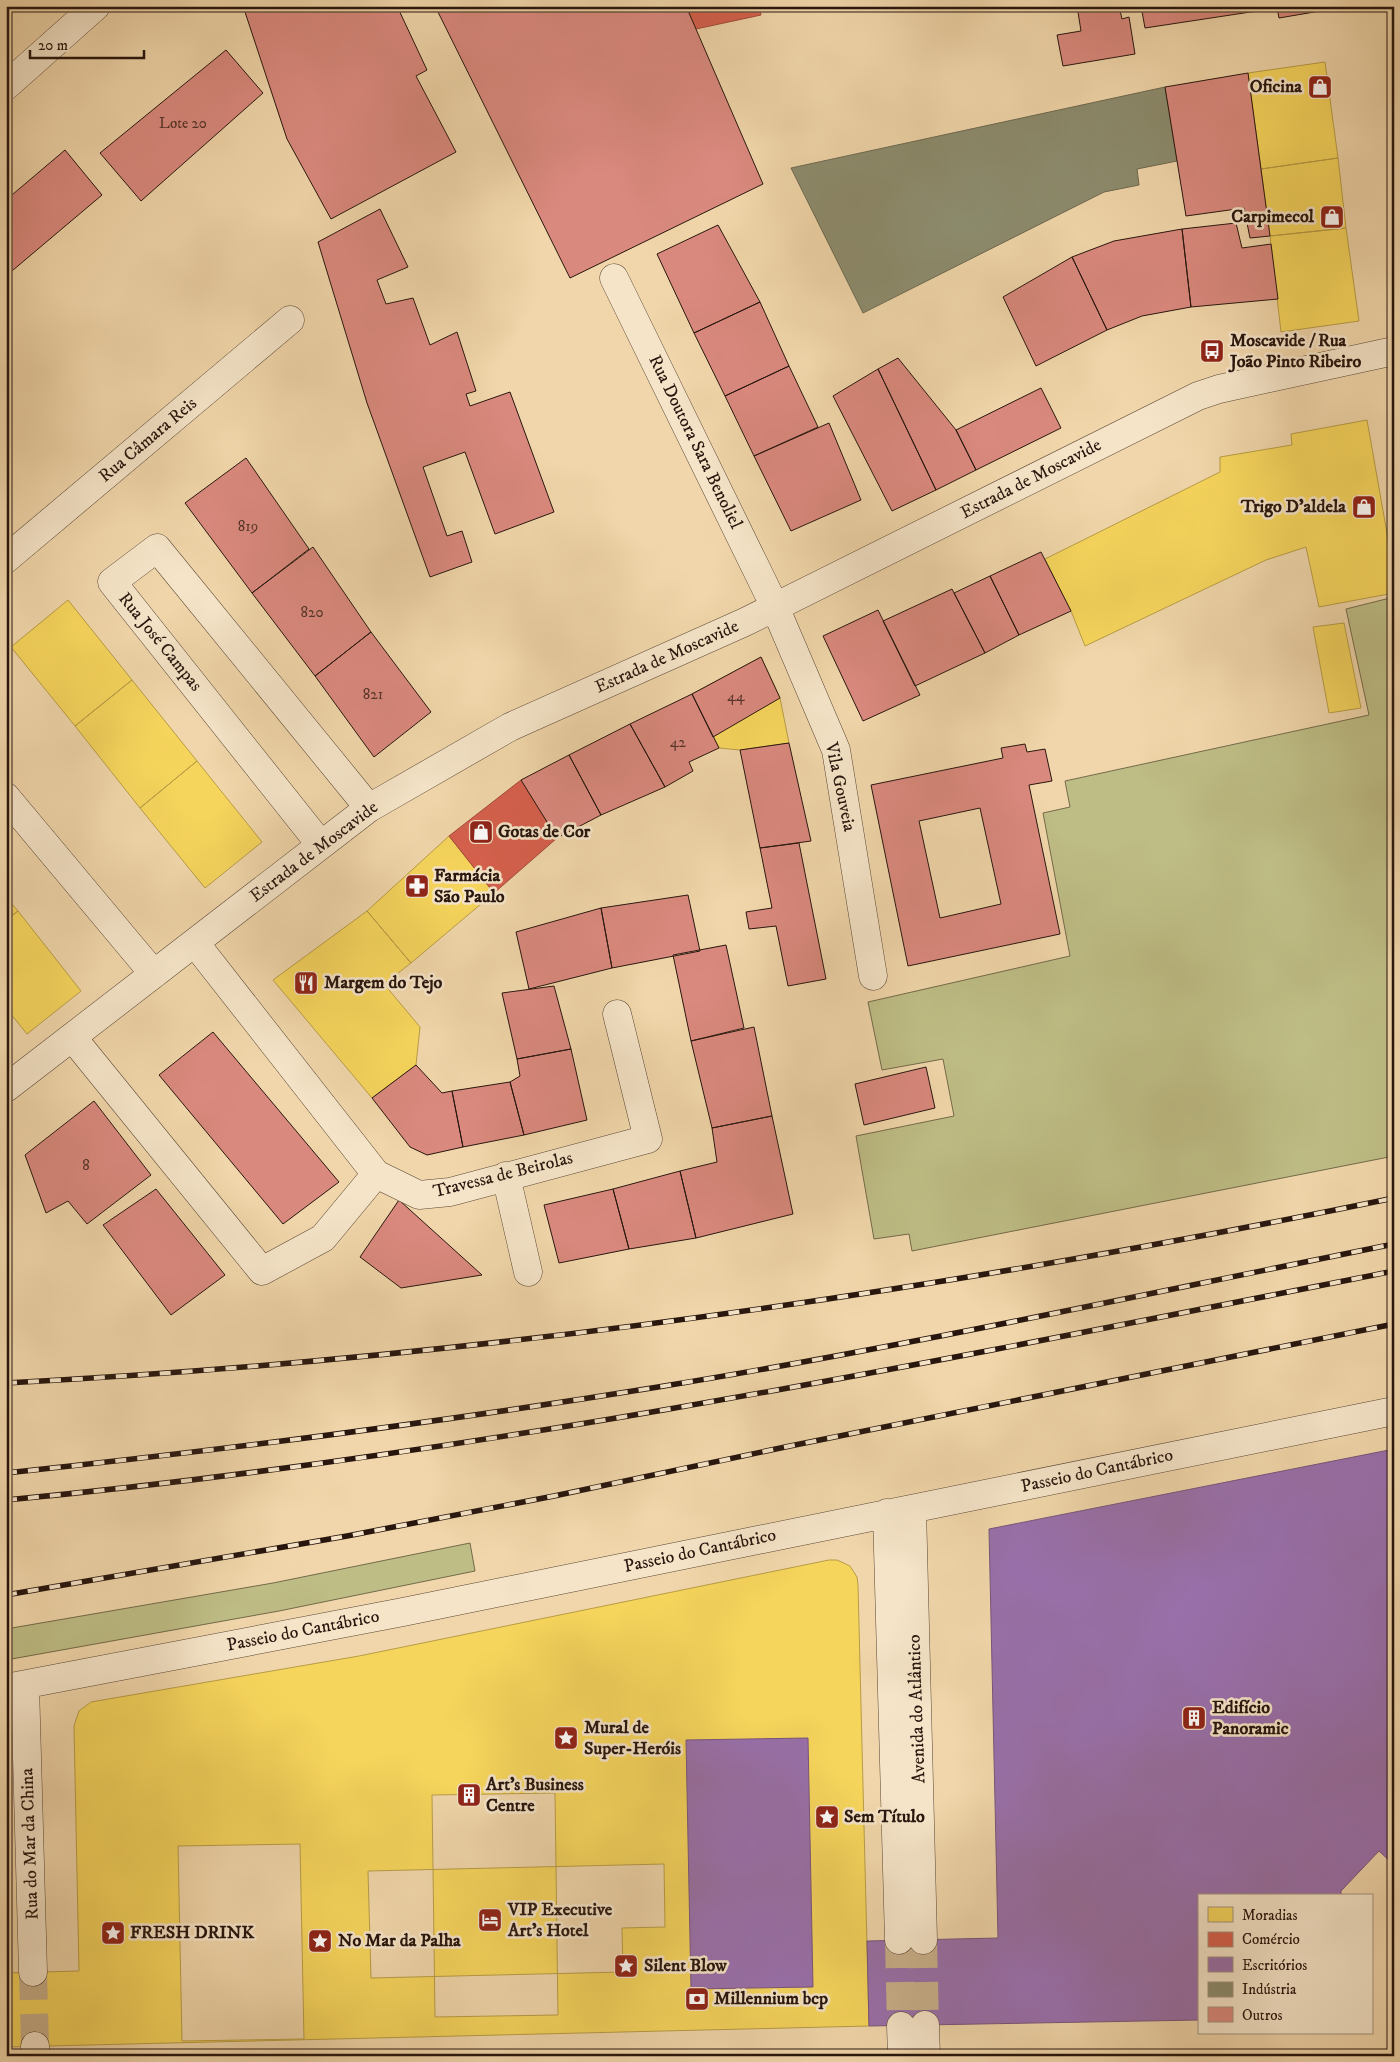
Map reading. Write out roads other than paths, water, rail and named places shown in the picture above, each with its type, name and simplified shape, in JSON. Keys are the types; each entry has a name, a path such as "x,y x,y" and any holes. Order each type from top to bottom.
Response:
{"street":[{"path":"6,86 96,6"},
{"name":"Rua Doutora Sara Benoliel","path":"614,278 775,607"},
{"name":"Rua Câmara Reis","path":"6,559 290,320"},
{"name":"Estrada de Moscavide","path":"6,1088 369,808 510,727 745,622 1198,396 1219,389 1390,355"},
{"name":"Rua José Campas","path":"321,844 112,582 156,548 369,808"},
{"name":"Vila Gouveia","path":"775,607 836,750 874,976"},
{"path":"6,797 154,974"},
{"name":"Travessa de Beirolas","path":"195,943 376,1174 419,1196 450,1192 648,1139 617,1014"},
{"path":"72,1037 262,1271 323,1238 376,1174"},
{"path":"506,1176 528,1272"},
{"name":"Passeio do Cantábrico","path":"16,1687 403,1612 1394,1411"},
{"name":"Avenida do Atlântico","path":"899,1511 911,1940"},
{"name":"Rua do Mar da China","path":"16,1687 33,1972"},
{"path":"902,2056 913,2025 926,2056"}],"tunnel":[{"path":"899,1940 901,2026"},
{"path":"923,1940 925,2025"},
{"path":"33,1972 35,2046"}],"railway":[{"path":"6,1383 181,1372 355,1357 529,1339 703,1317 877,1292 1050,1263 1394,1198"},
{"path":"6,1473 333,1434 496,1412 658,1387 843,1355 1394,1244"},
{"path":"6,1500 181,1481 356,1458 530,1432 876,1372 1394,1271"},
{"path":"6,1595 347,1536 554,1496 790,1446 1394,1324"}],"place":[{"name":"Oficina","path":"1320,87"},
{"name":"Carpimecol","path":"1332,217"},
{"name":"Moscavide / Rua João Pinto Ribeiro","path":"1212,351"},
{"name":"Trigo D’aldela","path":"1364,507"},
{"name":"Gotas de Cor","path":"481,832"},
{"name":"Farmácia São Paulo","path":"417,886"},
{"name":"Margem do Tejo","path":"306,983"},
{"name":"Edifício Panoramic","path":"1194,1718"},
{"name":"Mural de Super-Heróis","path":"566,1738"},
{"name":"Art's Business Centre","path":"469,1795"},
{"name":"Sem Título","path":"827,1817"},
{"name":"VIP Executive Art's Hotel","path":"490,1920"},
{"name":"FRESH DRINK","path":"113,1933"},
{"name":"No Mar da Palha","path":"320,1941"},
{"name":"Silent Blow","path":"626,1966"},
{"name":"Millennium bcp","path":"697,1999"}]}
